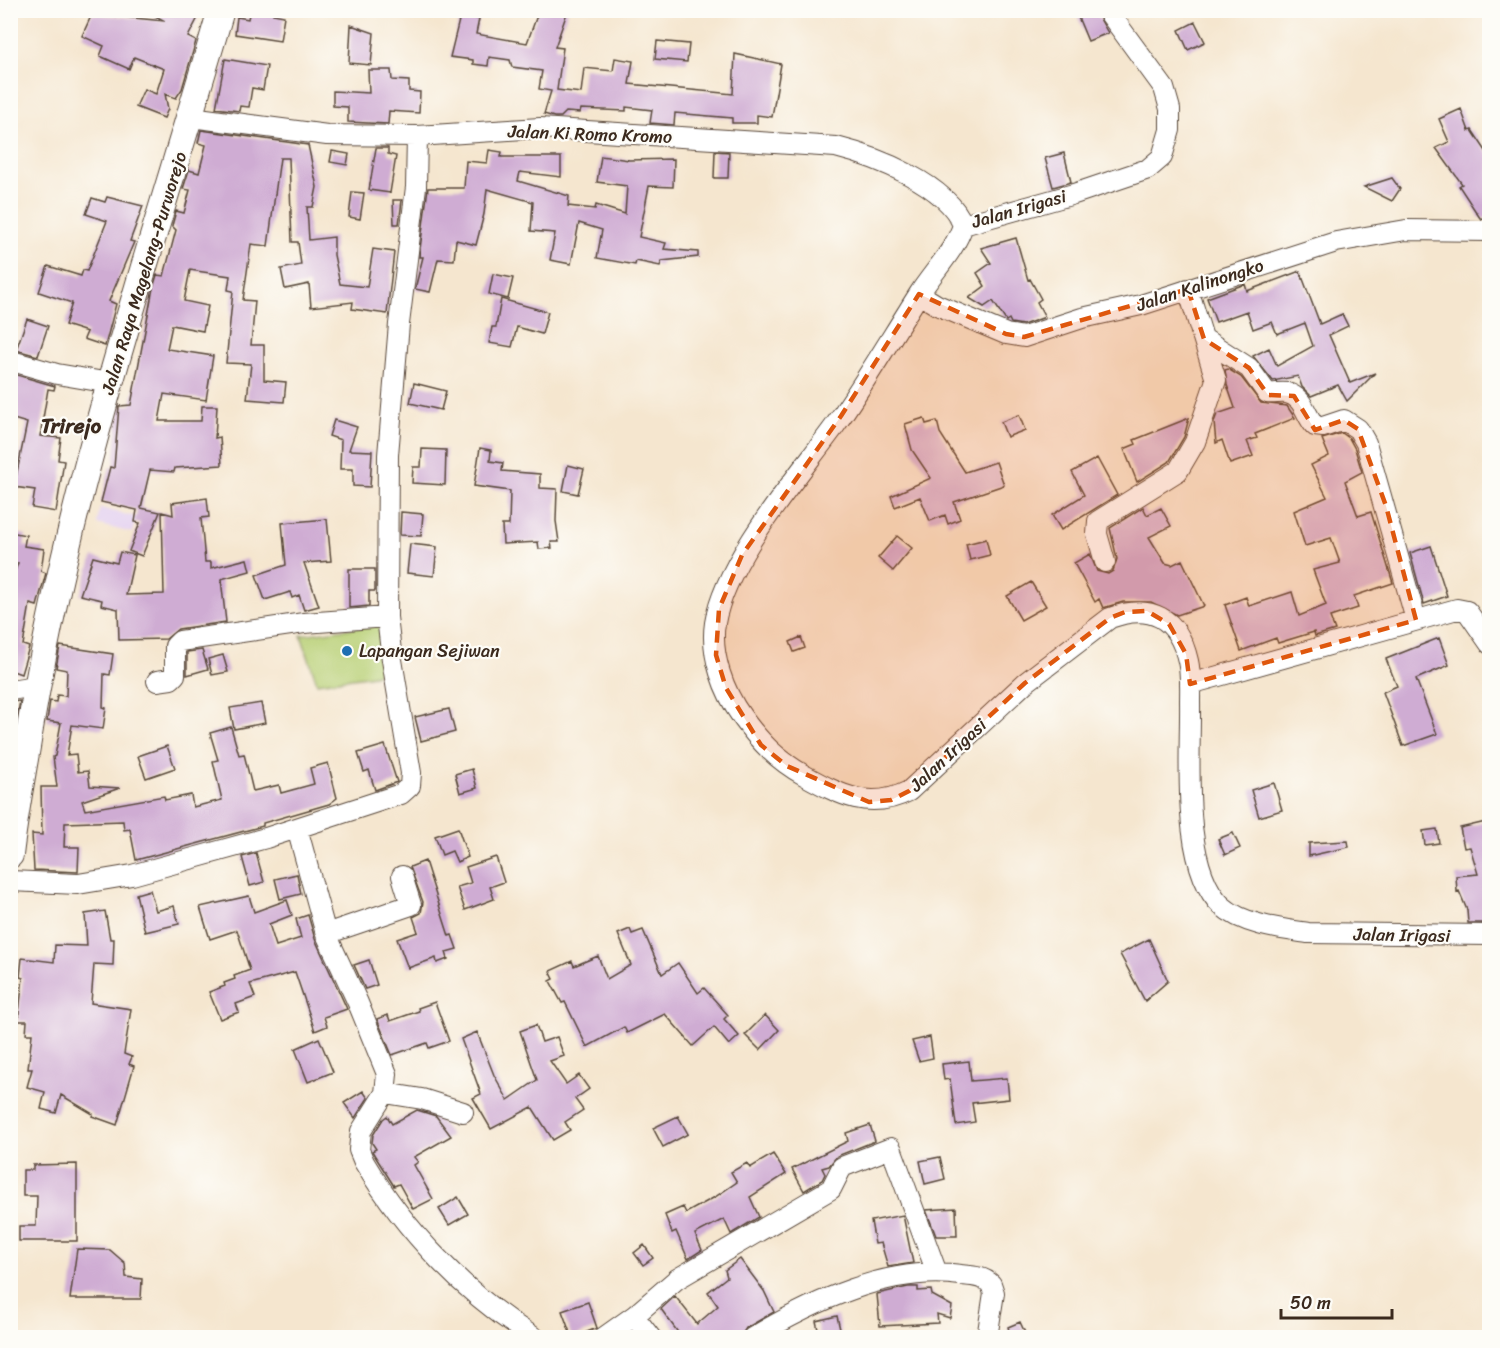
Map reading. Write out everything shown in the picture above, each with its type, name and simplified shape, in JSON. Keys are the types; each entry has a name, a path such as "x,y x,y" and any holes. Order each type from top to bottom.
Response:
{"main road":[{"name":"Jalan Raya Magelang-Purworejo","path":"10,855 36,686 70,536 110,383 191,117 220,10"}],"street":[{"name":"Jalan Irigasi","path":"1107,10 1164,88 1170,109 1170,130 1162,157 1148,169 1074,194 963,225 960,236 919,294 841,416 742,555 715,625 719,668 735,708 761,745 787,766 827,788 869,802 891,801 909,791 1025,683 1110,618 1125,612 1147,611 1168,624 1186,654 1190,684 1194,848 1207,884 1223,907 1245,919 1279,929 1308,933 1490,935"},
{"name":"Jalan Ki Romo Kromo","path":"191,117 327,135 417,135 540,128 836,147 869,156 920,182 951,206 963,225"},
{"path":"10,881 78,884 103,881 190,860 297,828 401,794 410,786 411,773 387,617 388,456 399,324 416,187 417,135"},
{"name":"Jalan Kalinongko","path":"919,294 937,305 1006,334 1024,337 1082,318 1141,306 1188,289 1364,236 1420,229 1490,231"},
{"path":"1104,562 1097,534 1096,524 1099,519 1172,475 1182,466 1190,454 1216,380 1188,289"},
{"path":"1204,339 1249,369 1267,393 1284,392 1302,402 1315,426 1323,427 1344,420 1358,429 1366,443 1386,506 1416,620"},
{"path":"12,361 57,374 110,383"},
{"path":"1190,684 1452,610 1464,610 1490,644"},
{"path":"157,681 171,679 175,675 175,646 180,641 304,623 387,617"},
{"path":"10,690 36,686"},
{"path":"297,828 326,934 385,1066 387,1080 385,1093 363,1124 359,1138 359,1150 369,1170 413,1230 455,1276 511,1323 534,1338"},
{"path":"326,934 411,905 402,876"},
{"path":"385,1093 422,1099 463,1112"},
{"path":"603,1338 634,1317 676,1279 831,1189 842,1167 891,1148 937,1273"},
{"path":"752,1338 856,1289 903,1276 937,1273 982,1278 991,1284 994,1293 987,1338"},
{"path":"634,1317 651,1338"}],"highlighted area":[{"path":"1188,289 1204,339 1249,368 1268,395 1294,396 1315,430 1344,420 1358,429 1386,506 1416,620 1190,684 1186,654 1169,624 1147,611 1125,612 1110,618 1025,683 909,791 891,800 869,802 787,766 761,745 726,688 716,655 719,609 742,555 841,416 919,294 1006,334 1024,337"}],"shaded area":[{"path":"100,508 136,517 132,533 97,524"}],"green space":[{"name":"Lapangan Sejiwan","path":"383,624 390,668 374,675 317,683 301,635"}],"building":[{"path":"144,10 202,10 188,37 196,41 182,89 176,98 165,94 168,109 164,118 136,107 144,89 156,94 164,69 134,57 129,69 100,56 104,46 82,36 92,14 165,21"},
{"path":"250,10 274,10 273,14 284,16 280,41 235,34 237,17 248,19"},
{"path":"539,10 568,10 555,47 563,48 557,90 581,93 584,68 613,71 615,58 633,61 629,84 733,94 735,54 781,64 772,117 757,115 757,123 732,123 732,118 675,113 674,125 650,123 652,110 626,107 626,111 581,109 580,113 566,112 561,117 554,117 544,114 551,91 539,89 542,71 512,67 510,60 489,57 488,66 473,64 473,60 450,57 460,16 479,19 476,34 527,43"},
{"path":"1075,10 1095,10 1108,33 1088,41"},
{"path":"1195,22 1205,42 1188,50 1179,30"},
{"path":"351,25 374,33 371,65 349,63"},
{"path":"657,41 689,44 687,62 655,59"},
{"path":"225,59 267,66 263,90 252,88 249,107 240,106 239,111 216,108"},
{"path":"368,70 391,70 392,80 409,81 409,91 420,92 419,113 389,111 388,124 348,122 348,107 333,106 333,91 369,93"},
{"path":"1461,109 1469,131 1472,130 1490,157 1490,219 1480,218 1459,186 1462,184 1436,148 1449,142 1439,119"},
{"path":"201,130 308,145 317,187 313,207 307,207 309,240 334,237 334,255 340,284 367,287 373,249 394,252 387,314 352,309 353,302 311,307 309,284 285,289 281,269 301,265 298,242 292,242 289,158 280,158 268,246 251,244 243,300 255,301 251,345 264,345 264,380 286,382 284,402 247,399 251,364 226,363 233,291 228,290 230,276 190,270 184,301 208,306 203,331 172,325 167,349 213,356 206,400 164,394 159,421 201,421 202,406 217,406 215,438 220,437 222,465 175,468 174,472 150,470 141,508 160,512 142,556 129,551 140,523 135,522 137,510 101,502 110,467 114,468 119,406 131,405 153,288 157,275 164,276 176,230 172,226 176,211 184,213 190,190 183,189 189,170 199,173 206,145 198,143"},
{"path":"376,148 388,148 388,154 396,156 390,193 369,190"},
{"path":"489,150 502,152 501,157 561,157 561,177 520,172 518,181 569,196 568,206 595,209 596,205 625,214 627,186 597,182 601,156 629,160 674,159 673,187 649,186 639,237 666,243 664,249 698,252 698,257 662,261 660,266 636,261 635,265 597,258 602,230 579,223 571,264 550,260 555,233 531,231 533,202 487,189 484,214 476,245 456,240 454,260 438,259 430,292 415,289 423,257 419,257 428,188 464,188 466,161 487,163"},
{"path":"332,151 349,154 347,165 330,162"},
{"path":"715,151 729,152 728,178 714,178"},
{"path":"1064,153 1071,182 1053,187 1045,158"},
{"path":"1392,178 1400,189 1392,201 1364,187"},
{"path":"352,192 364,193 360,219 349,217"},
{"path":"107,197 143,206 130,241 134,242 109,301 116,304 105,346 84,339 87,332 65,325 72,303 39,292 48,266 81,276 83,270 87,271 107,221 86,214 92,198 105,202"},
{"path":"393,200 402,200 399,224 394,224"},
{"path":"1016,238 1028,280 1030,279 1041,299 1037,302 1045,317 1023,325 1011,323 1009,319 1006,321 993,301 984,307 969,298 985,286 977,273 991,263 981,248"},
{"path":"1300,271 1320,324 1342,314 1348,326 1329,335 1350,383 1375,373 1347,401 1338,385 1311,396 1302,387 1298,376 1273,381 1253,356 1269,348 1277,366 1313,346 1305,323 1277,334 1272,322 1253,329 1247,311 1216,322 1207,298 1245,284 1247,291"},
{"path":"493,274 513,278 508,299 489,294"},
{"path":"501,299 548,312 542,334 517,327 512,347 489,343 492,327 496,327"},
{"path":"27,319 48,326 38,356 16,350"},
{"path":"1228,369 1241,377 1261,403 1287,406 1295,418 1255,434 1257,438 1247,441 1253,456 1230,464 1222,440 1216,443 1214,422 1217,414 1235,408 1227,385 1225,370"},
{"path":"10,373 55,386 54,390 48,389 40,436 61,438 58,460 64,461 56,512 32,508 35,490 14,487 27,423 10,418"},
{"path":"414,383 446,391 441,410 410,403"},
{"path":"1019,415 1025,430 1007,437 1001,422"},
{"path":"924,418 926,424 937,421 940,433 965,472 996,462 1004,485 954,502 960,519 948,524 945,515 930,521 920,497 895,507 891,496 931,478 912,450 905,424"},
{"path":"1189,418 1184,437 1169,462 1137,482 1124,449 1136,444 1134,440"},
{"path":"334,420 357,427 349,450 372,451 370,487 353,486 353,469 340,469 341,440 329,436"},
{"path":"1342,433 1349,438 1355,449 1362,472 1345,481 1358,516 1371,512 1393,583 1354,596 1358,608 1330,617 1335,630 1315,636 1314,632 1278,643 1276,638 1241,651 1225,605 1246,597 1249,606 1292,592 1299,616 1326,605 1313,570 1340,563 1331,538 1305,546 1294,511 1327,497 1311,465 1329,456 1322,439"},
{"path":"480,448 491,450 490,461 503,463 502,471 540,474 540,488 557,489 556,521 559,542 551,542 552,548 539,549 538,542 503,544 502,525 509,525 510,491 474,486"},
{"path":"422,449 446,450 445,485 412,483 413,467 421,467"},
{"path":"1097,458 1117,495 1061,530 1052,515 1084,495 1072,472"},
{"path":"568,465 584,469 578,494 563,491"},
{"path":"207,498 209,517 201,518 205,562 211,562 211,568 247,559 250,571 221,579 226,622 178,629 166,639 119,640 118,609 101,605 102,600 80,595 93,557 117,563 120,552 135,555 126,595 164,594 162,512 173,515 172,503"},
{"path":"1143,507 1147,515 1161,508 1171,526 1149,537 1165,563 1172,565 1182,560 1204,606 1177,615 1151,602 1123,602 1103,608 1099,599 1095,602 1074,563 1090,554 1097,571 1108,574 1113,571 1117,559 1110,528"},
{"path":"401,512 423,514 421,536 400,535"},
{"path":"327,519 331,561 304,563 319,606 304,610 299,595 292,598 290,592 265,600 256,575 286,565 282,523"},
{"path":"10,532 26,535 24,546 44,549 41,571 46,573 37,606 30,604 23,645 29,647 21,674 10,670 10,585 18,563 10,562"},
{"path":"897,536 912,548 893,571 878,558"},
{"path":"986,539 990,555 970,560 966,544"},
{"path":"410,544 437,547 434,576 407,573"},
{"path":"1431,546 1447,596 1424,604 1410,553"},
{"path":"349,569 375,569 375,591 369,591 369,606 349,608"},
{"path":"1031,582 1046,606 1021,620 1007,596"},
{"path":"801,637 805,648 794,652 790,642"},
{"path":"1439,638 1449,665 1416,679 1437,734 1403,746 1383,692 1397,686 1386,659"},
{"path":"60,646 113,654 110,675 104,674 103,707 106,708 103,729 72,725 67,755 76,754 78,772 88,771 90,786 120,788 82,801 85,810 164,796 165,800 191,795 193,807 222,800 213,761 218,760 210,733 231,727 239,755 244,754 253,791 279,785 281,793 314,784 310,768 328,763 337,798 329,804 263,823 263,826 136,860 130,829 124,830 123,821 65,823 64,847 79,847 78,872 34,870 32,834 42,835 41,787 57,787 53,757 61,723 47,721 50,701 56,702 57,695 66,696 67,670 56,668"},
{"path":"202,650 208,669 187,675 187,652"},
{"path":"223,655 228,672 212,675 208,659"},
{"path":"20,701 11,752 10,702"},
{"path":"261,703 265,723 234,729 230,708"},
{"path":"449,709 455,732 421,741 415,717"},
{"path":"385,745 397,782 375,790 369,770 364,772 358,753"},
{"path":"167,746 175,768 146,778 138,756"},
{"path":"472,769 477,788 460,793 455,774"},
{"path":"1274,783 1282,810 1259,817 1251,790"},
{"path":"1490,821 1490,923 1468,923 1467,910 1459,891 1457,892 1456,876 1478,874 1470,847 1464,848 1460,828"},
{"path":"458,828 468,857 457,862 452,851 442,855 435,836"},
{"path":"1437,829 1439,843 1425,845 1423,831"},
{"path":"1233,833 1240,848 1225,855 1218,839"},
{"path":"1348,841 1349,847 1309,856 1309,843"},
{"path":"256,853 264,882 250,886 242,857"},
{"path":"496,857 504,882 490,887 494,899 465,910 457,887 471,883 466,867"},
{"path":"425,861 449,936 452,935 457,949 446,952 448,959 437,963 436,958 408,968 397,939 418,932 413,917 421,913 423,902 410,867"},
{"path":"297,874 301,894 280,899 275,879"},
{"path":"150,890 156,911 174,906 179,924 145,932 136,894"},
{"path":"249,896 254,912 287,900 292,915 269,924 276,946 301,938 296,919 308,915 315,939 347,1009 324,1017 327,1026 315,1031 295,972 250,984 255,997 236,1004 239,1012 220,1019 209,992 225,986 224,983 235,979 234,976 250,970 237,930 210,939 200,907"},
{"path":"105,911 110,939 114,939 113,965 94,964 91,1003 131,1009 124,1054 132,1057 129,1064 134,1066 117,1125 92,1116 93,1114 61,1095 56,1113 41,1109 45,1092 27,1087 32,1069 28,1069 32,1034 26,1034 27,1021 18,1021 23,978 20,977 22,958 54,962 55,945 87,946 85,914"},
{"path":"630,929 632,934 643,930 662,974 678,963 698,993 704,988 728,1015 724,1019 739,1036 729,1045 714,1027 693,1046 665,1014 627,1033 624,1027 587,1047 565,1002 562,1003 550,981 554,979 550,971 572,961 574,966 598,956 607,979 631,965 618,934"},
{"path":"1149,939 1168,981 1145,1001 1120,954"},
{"path":"369,960 377,985 365,989 354,965"},
{"path":"435,1002 449,1041 429,1048 427,1043 392,1055 377,1019 388,1015 390,1021 419,1011 418,1008"},
{"path":"765,1015 779,1030 760,1050 745,1035"},
{"path":"536,1025 542,1042 557,1037 564,1056 550,1061 566,1084 579,1075 589,1089 575,1099 583,1110 565,1122 570,1130 553,1140 532,1107 491,1129 473,1098 481,1094 461,1039 477,1032 494,1075 508,1100 537,1080 520,1031"},
{"path":"930,1037 933,1058 919,1061 912,1041"},
{"path":"319,1038 333,1072 308,1082 295,1049"},
{"path":"969,1061 971,1081 1007,1078 1009,1099 972,1103 975,1122 956,1125 950,1079 944,1080 942,1064"},
{"path":"363,1091 368,1098 355,1118 344,1103"},
{"path":"417,1110 436,1116 451,1136 414,1157 418,1162 414,1165 433,1199 413,1209 399,1184 394,1186 375,1156 372,1151 376,1149 372,1143 373,1135 387,1116 392,1124"},
{"path":"678,1116 688,1134 663,1147 653,1128"},
{"path":"870,1125 875,1141 837,1156 829,1166 822,1168 825,1174 822,1180 804,1191 792,1169 848,1141 846,1133"},
{"path":"773,1154 786,1174 750,1197 759,1217 731,1234 724,1219 695,1234 702,1250 688,1259 676,1231 672,1233 665,1215 683,1207 686,1213 715,1197 737,1182 731,1172 747,1163 750,1168"},
{"path":"940,1157 945,1179 925,1184 920,1161"},
{"path":"77,1164 77,1241 19,1241 19,1226 36,1226 37,1196 23,1196 23,1170 33,1170 33,1165"},
{"path":"458,1197 468,1214 449,1225 439,1209"},
{"path":"956,1208 957,1236 936,1236 926,1210"},
{"path":"903,1215 913,1263 888,1267 881,1243 875,1244 871,1221"},
{"path":"644,1245 653,1258 643,1265 634,1253"},
{"path":"77,1249 110,1250 125,1263 126,1277 142,1279 141,1299 70,1299"},
{"path":"740,1259 764,1291 774,1312 746,1328 740,1338 682,1338 661,1309 675,1296 697,1324 718,1306 708,1292 727,1277 725,1270"},
{"path":"918,1287 918,1291 931,1290 932,1295 952,1306 950,1318 937,1314 938,1323 880,1326 877,1294"},
{"path":"588,1302 597,1328 572,1338 562,1311"},
{"path":"837,1316 842,1338 820,1338 816,1321"},
{"path":"1020,1322 1026,1335 1011,1338 1008,1327"}],"place":[{"name":"Lapangan Sejiwan","path":"347,651"}],"district":[{"name":"Trirejo","path":"71,426"}]}
